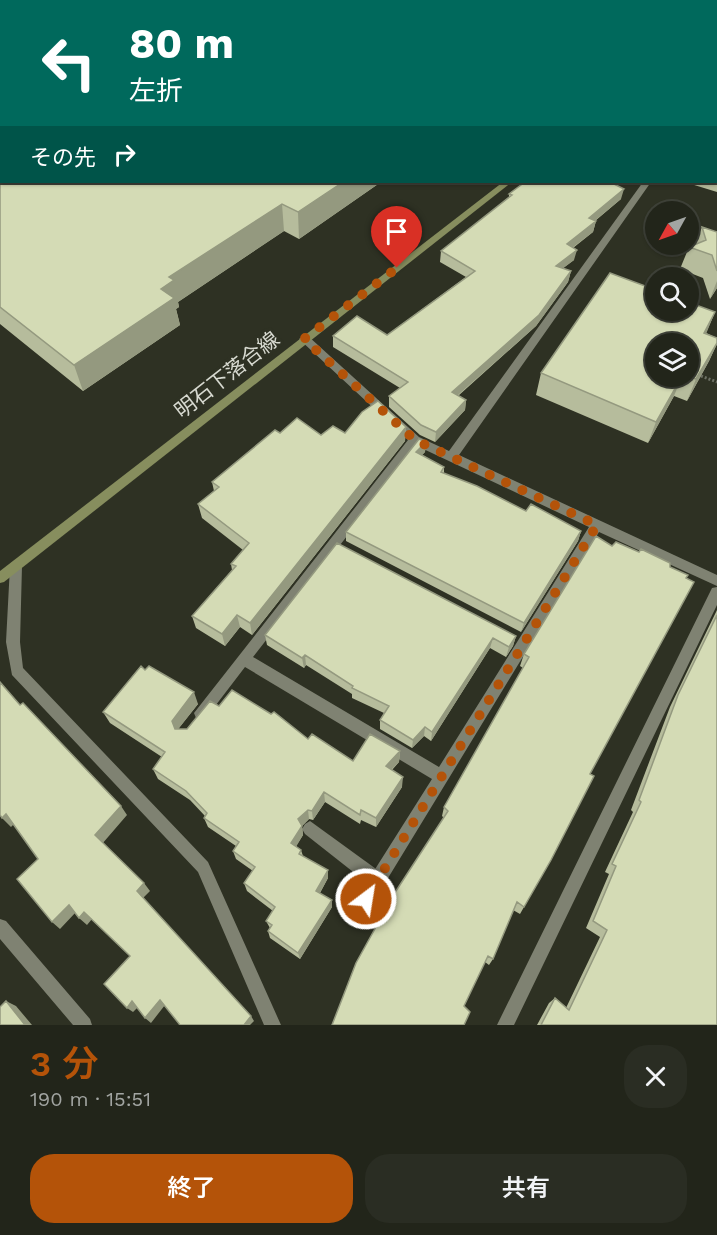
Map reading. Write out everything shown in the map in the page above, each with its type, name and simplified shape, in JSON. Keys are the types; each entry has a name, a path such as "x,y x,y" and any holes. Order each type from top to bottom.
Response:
{"main road":[{"name":"明石下落合線","path":"0,578 507,183"}],"street":[{"path":"452,456 646,183"},
{"path":"304,339 415,440 717,581"},
{"path":"192,724 340,546 415,440"},
{"path":"354,918 442,777 519,641 597,525"},
{"path":"16,566 13,642 17,671 203,867 273,1025"},
{"path":"504,1025 717,592"},
{"path":"245,660 442,777"},
{"path":"310,829 377,880"},
{"path":"0,927 84,1025"}],"path":[{"path":"701,376 717,382"}],"building":[{"path":"0,183 342,183 298,212 282,204 169,277 174,280 161,289 174,298 74,365 0,307"},
{"path":"524,183 612,183 624,189 589,218 596,221 567,244 577,250 556,266 571,271 539,315 452,392 466,400 436,432 421,425 389,396 408,382 333,336 357,316 387,335 475,271 441,251 512,195 509,194"},
{"path":"702,227 717,232 717,271 712,255 699,250 699,243 706,240"},
{"path":"610,273 645,286 645,321 699,321 699,306 715,312 704,333 717,338 717,343 699,374 699,333 645,333 645,387 676,387 656,422 541,373"},
{"path":"378,401 406,427 250,623 237,615 222,634 192,616 236,566 231,564 249,543 198,504 219,487 212,482 275,430 280,433 297,418 321,435 333,426 345,433 362,412"},
{"path":"419,439 426,442 416,452 444,467 441,472 477,486 526,511 531,504 581,531 524,623 346,532"},
{"path":"596,536 612,546 616,542 639,552 641,549 670,563 670,567 688,575 686,578 694,582 590,774 594,776 551,860 524,907 517,902 493,959 488,956 464,1006 470,1012 464,1025 332,1025 356,963 396,891 448,811 444,807 529,657 524,654"},
{"path":"337,543 516,636 509,647 493,638 432,732 425,727 413,740 380,720 389,706 352,688 353,686 305,655 302,658 265,635"},
{"path":"717,615 717,1025 541,1025 555,998 569,1010 607,930 593,921 616,866 612,864 641,802 639,800 678,695"},
{"path":"141,666 145,670 149,666 194,692 172,721 175,729 187,729 210,701 219,706 232,690 271,714 274,712 308,739 312,734 353,761 370,734 400,751 386,766 403,777 376,818 361,810 360,815 324,792 312,811 308,810 298,819 302,826 291,843 301,850 299,854 328,870 316,891 332,900 298,953 268,931 272,925 266,921 275,907 244,883 255,867 233,851 239,842 204,818 207,813 186,791 153,769 165,752 103,712"},
{"path":"0,682 121,806 95,835 144,883 137,891 251,1016 244,1025 180,1025 160,1000 145,1018 132,1001 127,1008 104,984 130,956 84,912 79,918 69,905 52,922 17,879 38,859 6,814 2,818 0,815"},
{"path":"6,1001 25,1025 0,1025 0,1007"}],"route":[{"path":"366,899 597,525 415,440 304,339 397,268"}]}
